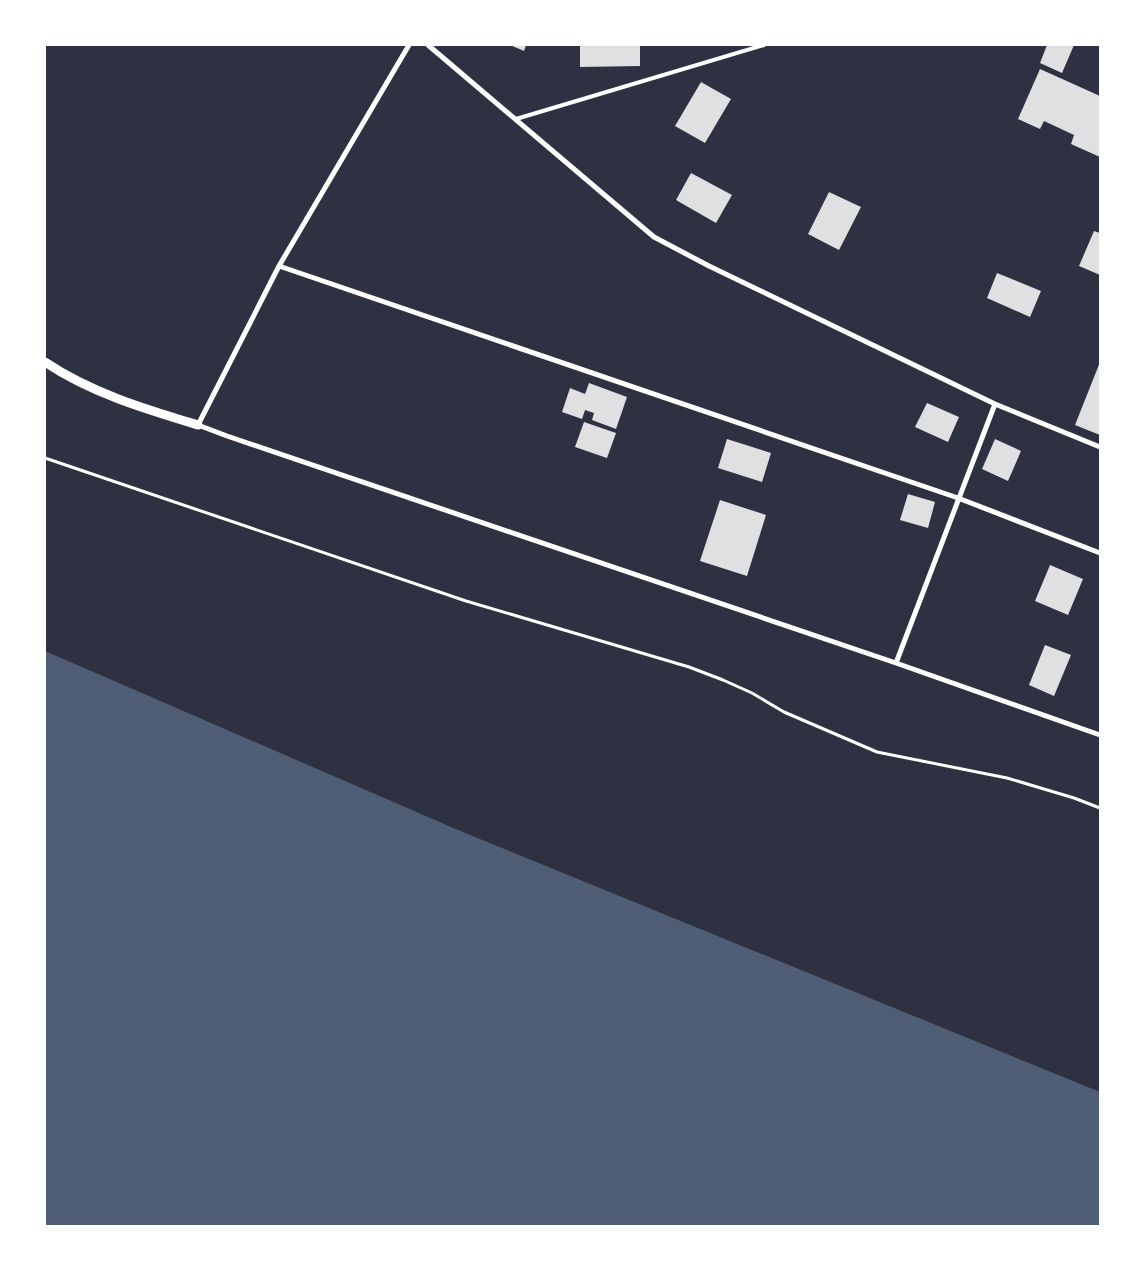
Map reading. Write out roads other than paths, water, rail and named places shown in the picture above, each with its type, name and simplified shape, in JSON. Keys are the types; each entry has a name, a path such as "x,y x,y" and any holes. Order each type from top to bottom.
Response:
{"street":[{"path":"198,425 279,266 409,45"},
{"path":"428,45 654,237 995,404 1100,447"},
{"path":"279,266 958,498 1100,553"},
{"path":"45,362 64,374 134,405 198,425 896,663 1100,735"},
{"path":"896,663 995,404"}],"lane":[{"path":"516,119 764,45"}],"water":[{"path":"45,651 458,830 1100,1092 1100,1226 45,1226"}]}
